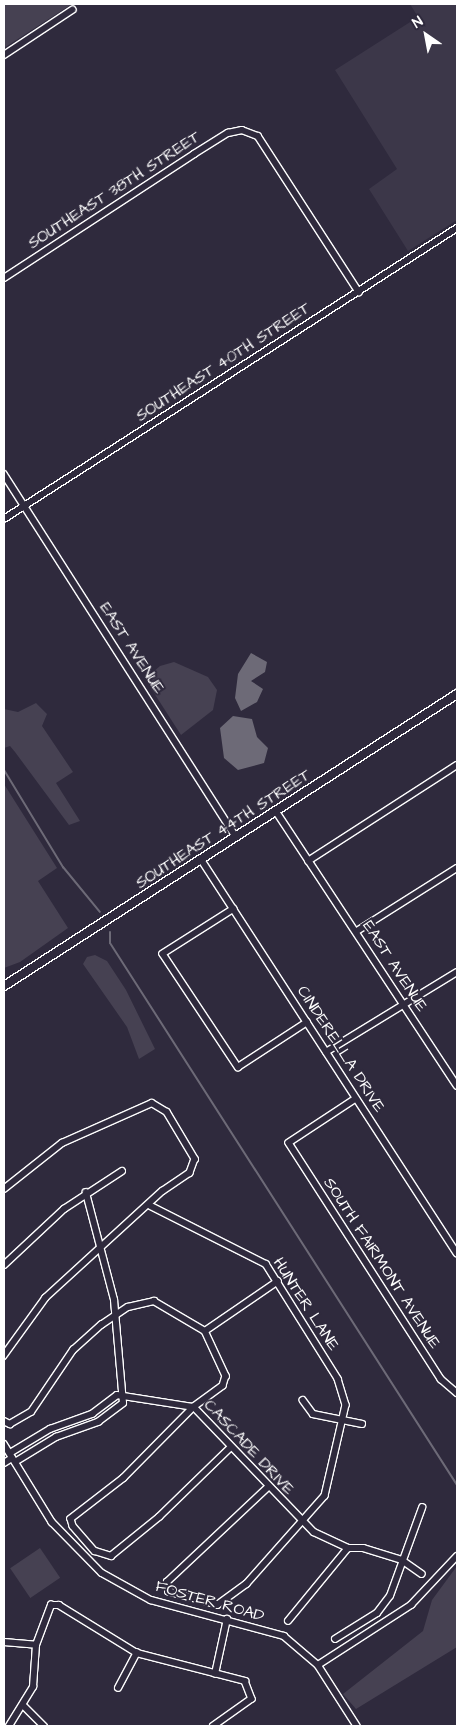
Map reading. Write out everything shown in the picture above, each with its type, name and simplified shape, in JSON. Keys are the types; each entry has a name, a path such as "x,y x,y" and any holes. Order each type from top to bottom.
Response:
{"main road":[{"name":"SOUTHEAST 44TH STREET","path":"4,986 457,694"}],"street":[{"path":"4,55 72,10"},
{"name":"SOUTHEAST 38TH STREET","path":"4,278 194,154 228,133 242,130 258,136 359,292"},
{"name":"SOUTHEAST 40TH STREET","path":"4,519 457,228"},
{"name":"EAST AVENUE","path":"4,474 236,837"},
{"path":"308,861 457,764"},
{"name":"EAST AVENUE","path":"276,811 456,1083"},
{"name":"CINDERELLA DRIVE","path":"201,859 457,1253"},
{"path":"357,931 457,868"},
{"path":"234,908 163,954 238,1067 307,1022"},
{"path":"326,1052 403,1002 457,972"},
{"name":"SOUTH FAIRMONT AVENUE","path":"356,1098 289,1143 441,1379 457,1393"},
{"path":"4,1190 62,1143 157,1104 167,1112 196,1166 46,1298 4,1356"},
{"path":"4,1265 35,1232 86,1193 122,1171"},
{"path":"12,1458 56,1437 98,1422 123,1403 124,1396 115,1314 102,1247 86,1193"},
{"name":"HUNTER LANE","path":"151,1206 260,1259 278,1281 338,1379 346,1404 325,1496 302,1524 222,1604 173,1595 167,1582 267,1488"},
{"path":"205,1331 278,1281"},
{"path":"4,1421 10,1424 31,1412 73,1350 115,1314 154,1301 205,1331 226,1376 223,1386 194,1407 124,1478 71,1519 95,1551 110,1556 160,1517 231,1447"},
{"path":"4,1463 50,1429 92,1414 117,1395 124,1396"},
{"name":"CASCADE DRIVE","path":"124,1396 194,1407 302,1524 348,1548 362,1548 402,1560 422,1574"},
{"path":"303,1400 313,1414 362,1424"},
{"name":"FOSTER ROAD","path":"4,1444 52,1522 102,1573 151,1600 227,1619 284,1636 318,1665 357,1726"},
{"path":"335,1639 384,1604 422,1508"},
{"path":"288,1621 348,1548"},
{"path":"318,1665 411,1605 435,1585 457,1556"},
{"path":"9,1726 25,1707 33,1687 36,1645 51,1605 59,1605 137,1654 245,1681 253,1692 244,1707 214,1726"},
{"path":"215,1674 227,1619"},
{"path":"4,1642 36,1645"},
{"path":"118,1688 137,1654"},
{"path":"25,1707 44,1726"}],"shaded area":[{"path":"4,4 72,4 4,48"},
{"path":"410,4 457,4 457,220 408,251 369,189 397,169 335,70 418,17"},
{"path":"251,653 267,662 265,672 251,681 263,689 257,702 241,711 235,698 238,674"},
{"path":"174,662 208,677 217,690 213,710 181,735 145,679 160,666"},
{"path":"36,703 47,714 42,726 73,772 56,783 80,821 69,825 10,746 4,748 4,709 18,712"},
{"path":"233,716 252,719 257,737 268,748 264,763 238,770 224,758 220,728"},
{"path":"4,784 57,868 38,881 68,928 20,962 4,968"},
{"path":"95,955 107,961 126,990 155,1049 139,1059 127,1027 83,964 87,957"},
{"path":"40,1548 60,1578 30,1598 10,1568"},
{"path":"457,1566 457,1647 356,1709 343,1694 423,1631 432,1600"}],"waterway":[{"path":"4,770 63,867 100,912"},
{"path":"110,932 110,943 457,1485"}]}
